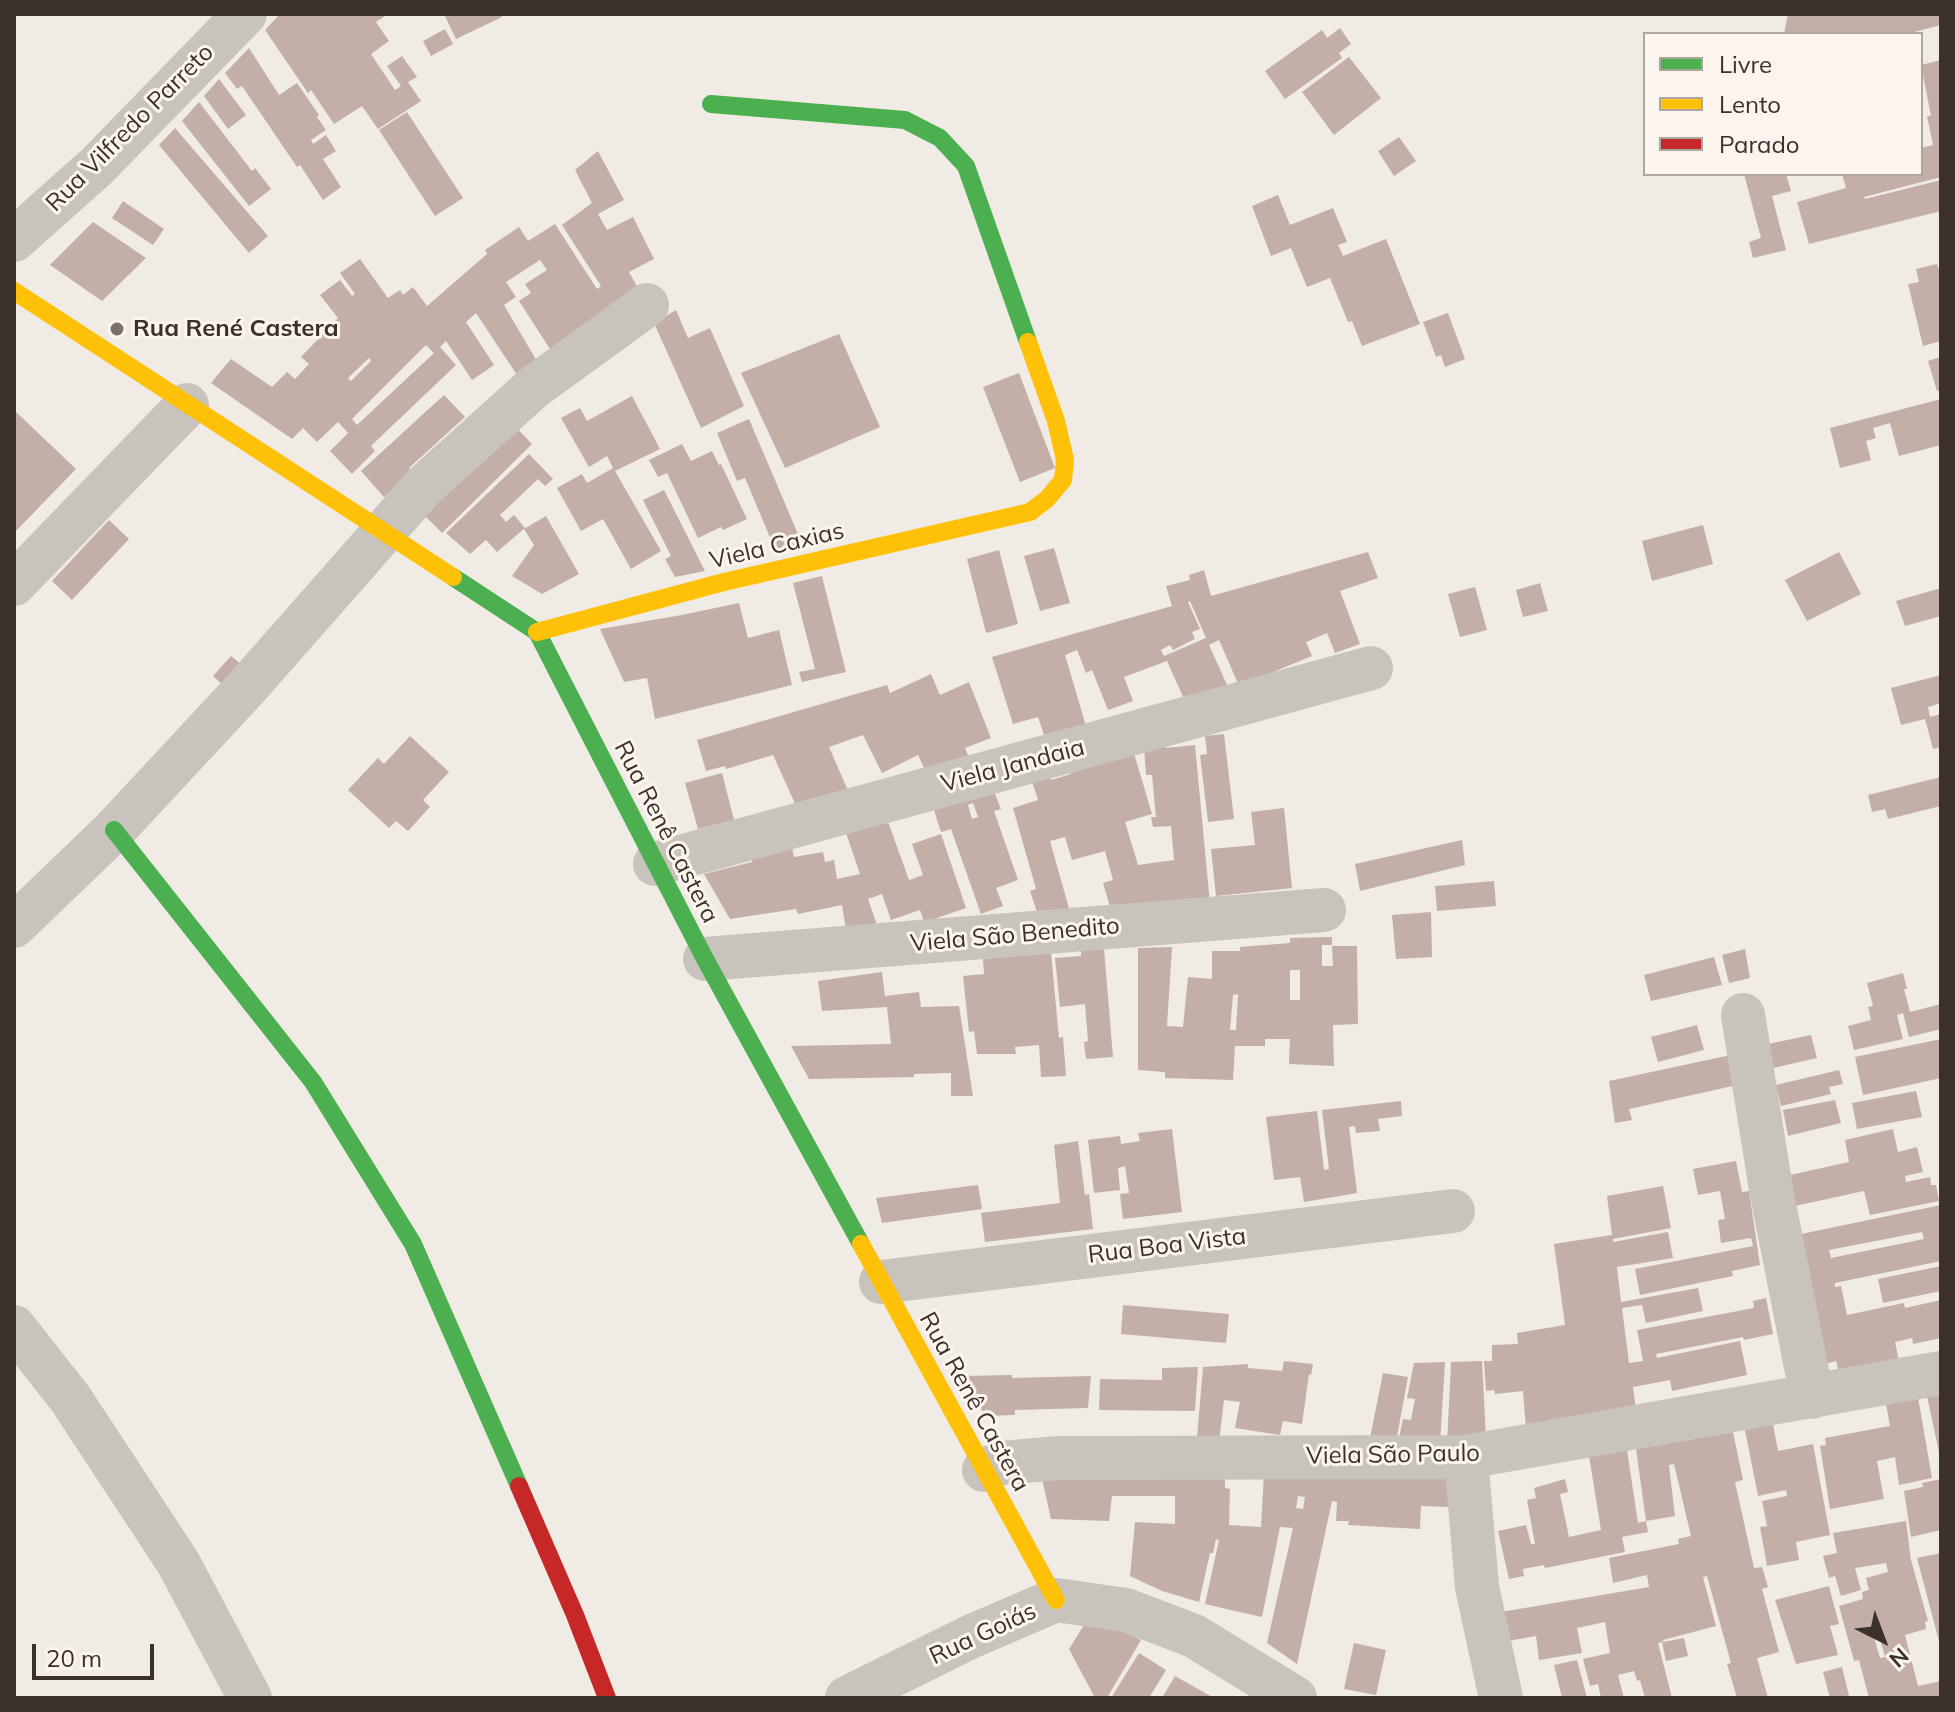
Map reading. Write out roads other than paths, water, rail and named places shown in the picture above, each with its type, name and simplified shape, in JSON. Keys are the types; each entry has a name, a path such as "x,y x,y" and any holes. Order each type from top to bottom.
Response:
{"street":[{"path":"192,66 210,14"},
{"name":"Rua Vilfredo Parreto","path":"14,240 97,166 245,14"},
{"name":"Viela Caxias","path":"537,632 724,582 1030,512 1047,499 1063,480 1065,460 1056,421 966,166 940,138 905,120 711,104"},
{"name":"Rua Renê Castera","path":"14,291 537,632 705,959 1056,1600"},
{"path":"14,926 114,830 247,687 424,486 534,387 647,305"},
{"path":"14,584 187,405"},
{"name":"Viela Jandaia","path":"655,864 1371,668"},
{"path":"114,830 313,1082 413,1244 575,1615 607,1698"},
{"name":"Viela São Benedito","path":"705,959 1324,910"},
{"path":"1743,1015 1771,1189 1812,1397"},
{"name":"Rua Boa Vista","path":"881,1282 1453,1211"},
{"path":"14,1327 70,1398 179,1564 250,1698"},
{"name":"Viela São Paulo","path":"984,1470 1002,1463 1059,1458 1466,1457 1941,1373"},
{"path":"1466,1457 1477,1587 1501,1698"},
{"name":"Rua Goiás","path":"847,1698 970,1637 1056,1600 1126,1610 1194,1636 1295,1698"}],"place":[{"name":"Rua René Castera","path":"117,329"}]}
